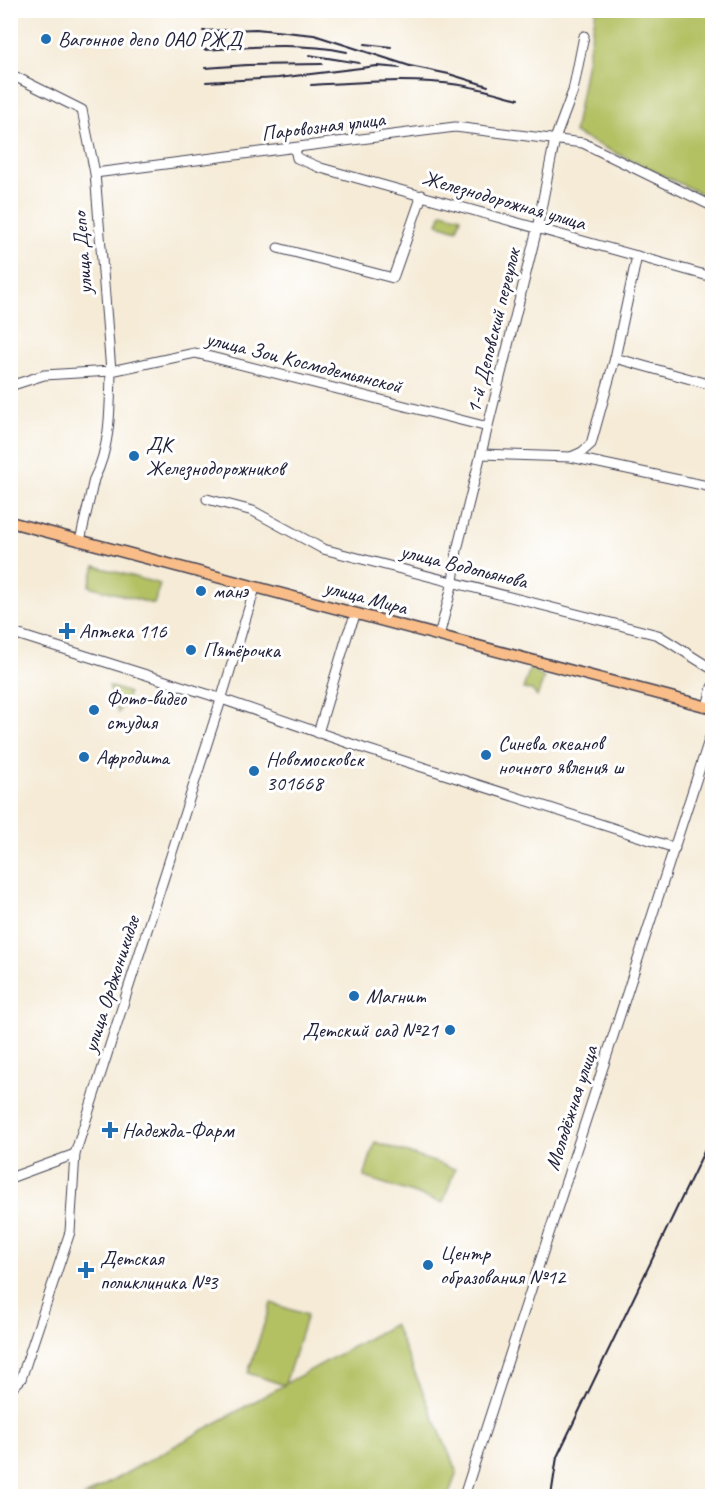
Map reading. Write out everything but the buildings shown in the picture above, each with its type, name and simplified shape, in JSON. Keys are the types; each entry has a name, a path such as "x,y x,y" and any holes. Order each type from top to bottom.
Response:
{"main road":[{"name":"улица Мира","path":"10,522 710,707"}],"street":[{"name":"1-й Деповский переулок","path":"439,636 453,582 457,550 537,229 555,139 573,91 584,36"},
{"name":"улица Депо","path":"10,74 82,111 94,173 111,371 110,428 94,479 80,541"},
{"name":"Паровозная улица","path":"94,173 455,127 583,143 712,206"},
{"name":"Железнодорожная улица","path":"295,148 297,158 305,163 422,195 479,214 712,277"},
{"path":"278,248 393,278 422,195"},
{"path":"571,457 582,452 591,444 615,358 637,255"},
{"name":"улица Зои Космодемьянской","path":"111,371 195,353 488,427"},
{"path":"615,358 712,385"},
{"path":"10,386 44,375 111,371"},
{"path":"482,454 571,457 712,487"},
{"name":"улица Водопьянова","path":"207,499 253,511 323,549 658,635 712,669"},
{"path":"712,566 712,573"},
{"name":"улица Орджоникидзе","path":"10,1390 21,1379 70,1232 75,1154 255,588"},
{"path":"318,733 348,633 356,614"},
{"path":"10,632 675,848"},
{"path":"710,707 712,687"},
{"name":"Молодёжная улица","path":"464,1497 712,731"},
{"path":"10,1178 75,1154"}],"green space":[{"path":"596,11 712,11 712,199 574,133"},
{"path":"442,212 461,217 457,230 438,224"},
{"path":"95,566 160,584 154,604 89,586"},
{"path":"530,668 544,678 537,697 532,690 523,689"},
{"path":"109,686 129,693 118,713"},
{"path":"375,1142 455,1169 443,1203 364,1177"},
{"path":"271,1303 307,1315 285,1384 394,1324 457,1472 448,1496 85,1496 284,1385 248,1373"}],"railway":[{"path":"203,31 256,29 314,35 410,66 449,74 488,86"},
{"path":"365,44 391,47"},
{"path":"204,50 293,46 347,52"},
{"path":"309,55 359,63"},
{"path":"205,68 322,64"},
{"path":"206,82 278,78 377,66 400,68"},
{"path":"311,85 386,81 442,83 475,88 519,99"},
{"path":"551,1496 557,1457 712,1135"}],"place":[{"name":"Вагонное депо ОАО РЖД","path":"46,39"},
{"name":"ДК Железнодорожников","path":"134,456"},
{"name":"манэ","path":"201,591"},
{"name":"Аптека 116","path":"67,631"},
{"name":"Пятёрочка","path":"191,650"},
{"name":"Фото-видео студия","path":"94,710"},
{"name":"Синева океанов ночного явления ш","path":"486,755"},
{"name":"Афродита","path":"84,757"},
{"name":"Новомосковск 301668","path":"254,771"},
{"name":"Магнит","path":"354,996"},
{"name":"Детский сад №21","path":"450,1030"},
{"name":"Надежда-Фарм","path":"110,1130"},
{"name":"Центр образования №12","path":"428,1265"},
{"name":"Детская поликлиника №3","path":"86,1270"}]}
